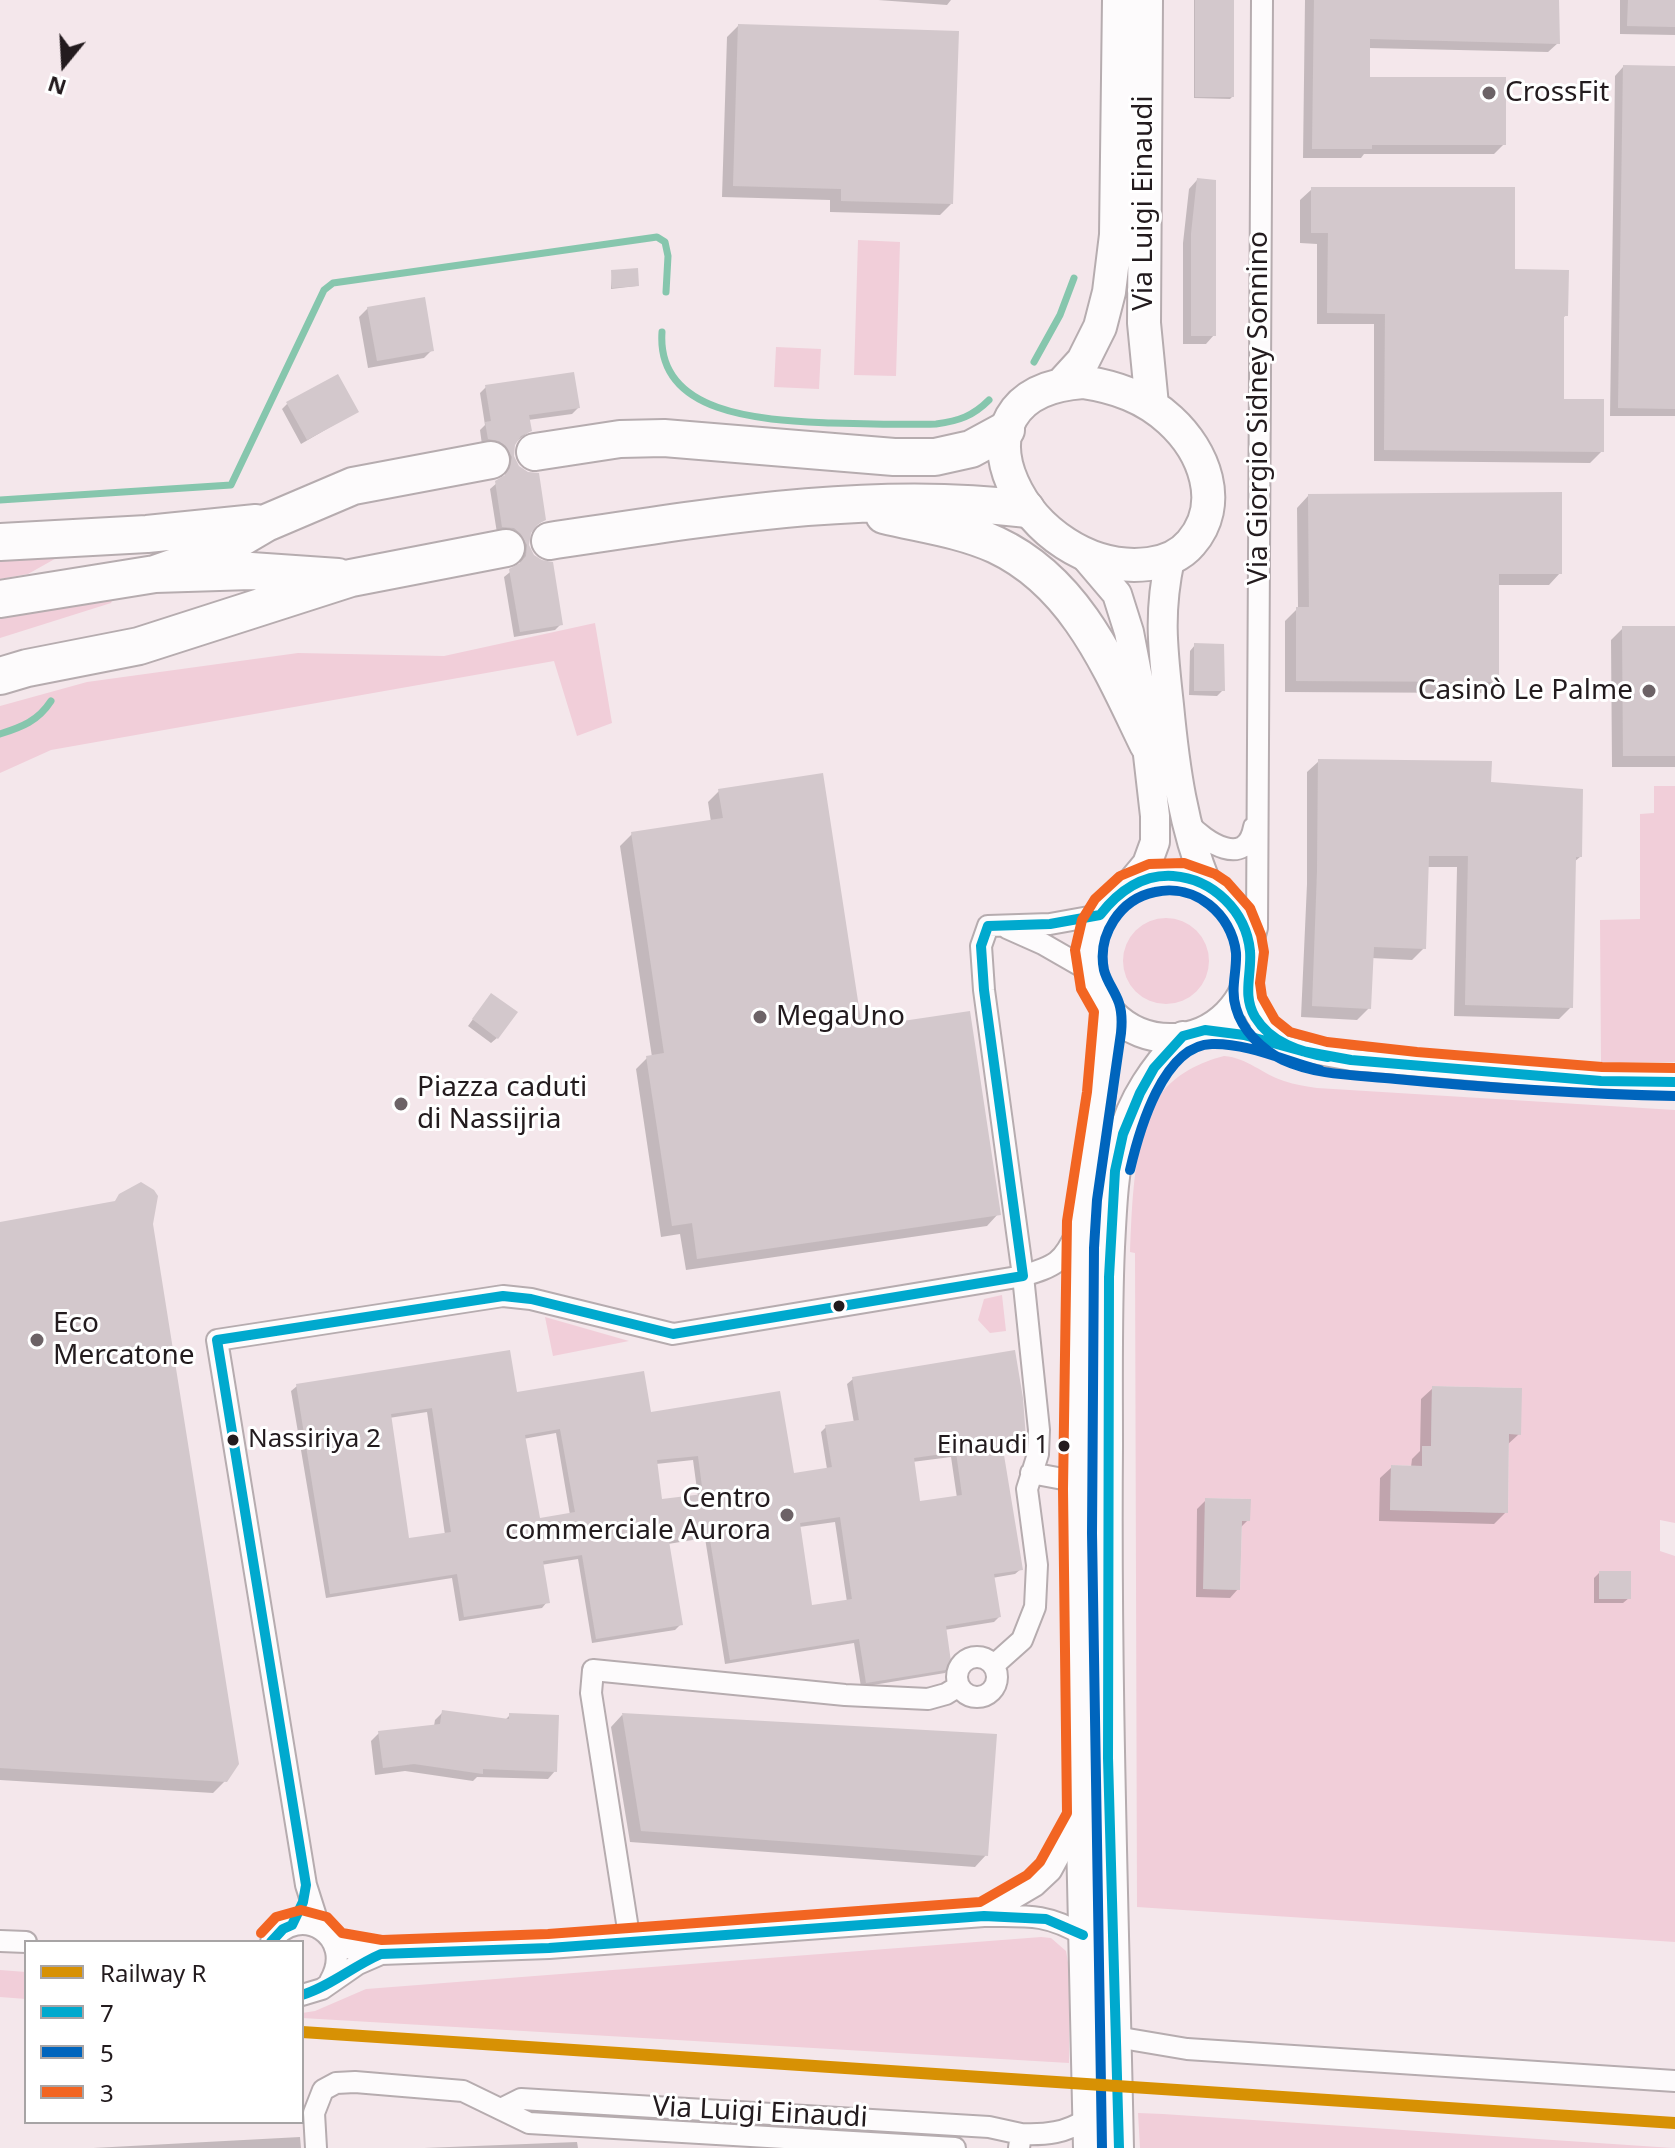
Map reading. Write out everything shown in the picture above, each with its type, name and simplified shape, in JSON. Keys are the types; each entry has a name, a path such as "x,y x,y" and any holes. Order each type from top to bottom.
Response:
{"highway":[{"path":"535,452 620,439 664,438 894,457 935,457 971,449 1006,430"},
{"path":"155,574 215,553 266,523 353,486 491,460"},
{"path":"550,541 709,517 843,506 938,501 1026,509"},
{"path":"843,506 951,531 995,545 1032,567 1060,591 1086,625 1148,744"},
{"path":"0,542 147,534 266,523"},
{"path":"0,676 139,646 351,578 506,548"},
{"path":"0,599 155,574 251,571 351,578"}],"main road":[{"name":"Via Luigi Einaudi","path":"1062,384 1083,361 1100,327 1109,292 1116,235 1119,0"},
{"name":"Via Luigi Einaudi","path":"1146,0 1144,323 1152,405"},
{"name":"Via Luigi Einaudi","path":"1006,430 1028,398 1044,388 1062,384 1083,382 1107,386 1152,405 1188,439 1201,460 1208,480 1210,498 1207,517 1199,534 1186,549 1170,559"},
{"path":"1006,430 1006,467 1013,487 1026,509 1061,542 1083,554 1131,565 1170,559 1162,594 1161,623 1173,745 1184,818 1207,885"},
{"path":"1083,554 1117,594 1129,632 1148,744 1155,816 1155,842 1147,864 1100,915 1090,942 1090,971 1108,1009 1120,1020 1141,1032 1169,1038 1194,1033"},
{"path":"1119,2148 1108,1758 1109,1277 1114,1186 1123,1134 1154,1068 1194,1033 1229,1012 1246,983 1250,954 1238,914 1229,902 1207,885 1167,876 1127,888"},
{"path":"1088,2148 1077,1489 1081,1221 1101,1094 1108,1009"}],"street":[{"name":"Via Giorgio Sidney Sonnino","path":"1250,954 1257,928 1262,0"},
{"name":"Via Giorgio Sidney Sonnino","path":"1184,818 1205,840 1239,849 1247,845 1253,835 1257,815"},
{"path":"994,1665 1022,1640 1035,1607 1037,1565 1027,1496 1038,1454 1039,1430 1023,1276 981,946 988,926 1050,924 1100,915"},
{"path":"1003,926 1090,971"},
{"path":"1246,983 1248,1001 1254,1015 1264,1029 1283,1045"},
{"path":"1194,1033 1244,1035 1324,1056 1416,1066 1601,1081 1675,1082"},
{"path":"330,1981 337,1964 335,1946 320,1929 306,1885 217,1340 517,1296 673,1334 1023,1276 1049,1268 1063,1258 1081,1221"},
{"path":"1031,1473 1063,1479 1077,1489"},
{"path":"976,1656 994,1665 998,1677 988,1694 982,1697 968,1695 959,1686 957,1673 964,1661 976,1656"},
{"path":"630,1942 591,1693 593,1670 845,1695 937,1698 959,1686"},
{"path":"984,1916 1035,1886 1051,1871 1081,1816"},
{"path":"292,1925 303,1902 306,1885"},
{"path":"335,1946 381,1954 630,1942 984,1916 1043,1916 1062,1922 1083,1935"},
{"path":"272,1940 292,1925 302,1924 320,1929"},
{"path":"0,1941 24,1942"},
{"path":"304,1995 312,1994 358,1964 381,1954"},
{"path":"1116,2037 1187,2049 1675,2081"},
{"name":"Via Luigi Einaudi","path":"316,2148 314,2113 323,2090 336,2083 355,2082 463,2091 529,2123 955,2148"},
{"name":"Via Luigi Einaudi","path":"501,2109 521,2099 989,2127 1020,2141 1065,2131 1087,2119"},
{"path":"1046,2135 1064,2148"}],"shaded area":[{"path":"858,240 900,242 896,376 854,375"},
{"path":"776,347 821,349 819,389 774,387"},
{"path":"0,551 69,551 28,574 0,579"},
{"path":"117,590 111,603 0,638 0,610"},
{"path":"595,623 612,723 577,736 554,661 51,750 0,773 0,706 87,682 298,653 444,656"},
{"path":"1654,786 1675,786 1675,1062 1601,1062 1600,920 1640,919 1640,814 1654,813"},
{"path":"1166,918 1190,925 1202,937 1209,961 1202,985 1190,997 1166,1004 1142,997 1130,985 1123,961 1130,937 1142,925"},
{"path":"1233,1057 1284,1081 1317,1088 1675,1110 1675,1523 1660,1520 1660,1551 1675,1556 1675,1942 1137,1907 1135,1253 1130,1252 1133,1192 1139,1148 1152,1109 1161,1094 1181,1075 1215,1059","holes":["1432,1386 1521,1388 1521,1434 1509,1434 1508,1513 1390,1510 1391,1465 1422,1466 1423,1446 1431,1446","1205,1498 1250,1499 1250,1521 1242,1521 1240,1590 1204,1589"]},
{"path":"1002,1295 1006,1331 990,1333 978,1320 984,1299"},
{"path":"545,1317 629,1341 553,1356"},
{"path":"1051,1938 1066,1951 1069,1968 1069,2063 304,2018 304,2013 366,1989"},
{"path":"0,1970 24,1972 24,1999 0,1997"},
{"path":"1138,2113 1163,2114 1673,2148 1140,2148"}],"building":[{"path":"1195,0 1234,0 1234,97 1195,97"},
{"path":"1314,0 1559,0 1560,44 1370,39 1370,77 1506,77 1506,145 1372,145 1372,149 1312,149"},
{"path":"1628,0 1675,0 1675,27 1627,26"},
{"path":"738,24 959,31 953,204 841,201 841,189 733,186"},
{"path":"1623,65 1675,66 1675,409 1618,408"},
{"path":"1197,178 1216,180 1216,336 1191,336 1191,234"},
{"path":"1311,187 1515,187 1515,269 1569,270 1568,316 1564,316 1564,399 1604,399 1604,452 1384,450 1385,314 1327,313 1328,233 1311,233"},
{"path":"638,268 639,286 612,288 611,270"},
{"path":"425,297 434,351 377,361 367,307"},
{"path":"574,372 580,408 529,415 532,431 521,436 515,445 514,456 519,466 528,472 539,473 546,520 531,533 529,545 534,555 553,562 563,625 520,632 509,569 526,556 527,545 514,528 502,527 495,481 510,468 512,457 506,446 488,439 485,422 491,421 485,385"},
{"path":"338,374 359,412 307,440 286,402"},
{"path":"1562,492 1562,574 1499,574 1499,682 1296,681 1296,607 1309,607 1308,494"},
{"name":"Casinò Le Palme","path":"1622,626 1675,626 1675,756 1623,756"},
{"path":"1194,643 1224,644 1225,691 1194,691"},
{"path":"1318,759 1492,761 1491,782 1583,789 1582,857 1576,857 1573,1008 1465,1005 1468,856 1429,856 1426,949 1374,947 1371,1009 1312,1006"},
{"name":"MegaUno","path":"823,773 862,1027 970,1011 1001,1215 697,1259 692,1223 672,1226 646,1056 664,1053 631,832 723,818 718,789"},
{"path":"491,993 518,1012 498,1039 472,1019"},
{"path":"141,1182 158,1196 153,1224 239,1764 227,1782 0,1768 0,1222 115,1201 119,1194"},
{"name":"Centro commerciale Aurora","path":"510,1350 517,1392 644,1371 651,1412 780,1391 794,1473 832,1467 825,1425 859,1420 852,1377 1015,1350 1026,1439 1002,1443 1023,1570 994,1574 1001,1617 946,1626 952,1669 866,1683 859,1639 730,1660 709,1534 669,1541 683,1625 596,1639 582,1555 543,1561 550,1603 464,1617 457,1574 330,1594 296,1384","holes":["432,1408 451,1532 409,1538 391,1414","560,1429 575,1512 540,1518 525,1435","956,1452 962,1495 920,1501 914,1458","698,1456 703,1494 662,1499 657,1460","840,1517 852,1599 812,1605 800,1523"]},
{"path":"1432,1386 1522,1388 1521,1435 1509,1434 1508,1513 1390,1510 1391,1465 1422,1466 1422,1446 1431,1446"},
{"path":"1205,1498 1251,1499 1250,1521 1242,1521 1240,1590 1203,1589"},
{"path":"1599,1571 1631,1571 1631,1599 1599,1599"},
{"path":"442,1710 509,1719 509,1713 559,1715 557,1772 483,1769 483,1774 414,1764 383,1768 378,1731 440,1724"},
{"path":"622,1713 997,1734 988,1856 641,1831"}],"waterway":[{"path":"0,500 231,485 324,290 333,283 657,237 665,242 668,256 666,292"},
{"path":"1034,362 1060,315 1074,278"},
{"path":"662,332 665,360 677,382 697,398 721,409 749,416 831,423 936,424 965,417 989,400"},
{"path":"0,734 29,722 41,714 51,701"}],"rail line":[{"name":"R","path":"304,2032 1675,2123"}],"transit line":[{"name":"3","path":"261,1933 276,1917 301,1910 327,1917 342,1933 382,1940 548,1934 980,1902 1027,1875 1040,1862 1067,1813 1063,1489 1067,1221 1087,1092 1094,1012 1081,989 1075,950 1082,920 1095,899 1120,876 1149,864 1184,863 1215,874 1227,882 1250,908 1261,935 1264,952 1260,983 1262,997 1275,1020 1290,1032 1327,1042 1417,1052 1602,1067 1675,1068"},
{"name":"7","path":"1100,915 1123,892 1151,878 1188,878 1214,891 1234,910 1247,936 1250,951 1249,1001 1255,1017 1269,1034 1287,1045 1328,1057"},
{"name":"5","path":"1102,2148 1092,1533 1094,1248 1097,1200 1122,1018 1104,970 1104,944 1114,920 1131,902 1155,892 1184,892 1209,904 1219,914 1233,939 1236,953 1234,1001 1243,1024 1268,1051 1296,1065 1339,1074 1466,1085 1675,1096"},
{"name":"7","path":"1023,1276 984,990 981,946 988,926 1050,924 1100,915"},
{"name":"7","path":"1119,2148 1108,1758 1109,1277 1115,1171 1123,1134 1140,1093 1154,1068 1183,1036 1205,1030 1244,1035 1351,1060 1601,1081 1675,1082"},
{"name":"5","path":"1130,1170 1156,1093 1167,1074 1195,1048 1212,1044 1239,1046 1320,1070"},
{"name":"7","path":"217,1340 503,1296 531,1299 673,1334 1023,1276"},
{"name":"7","path":"217,1340 306,1885 303,1902 292,1925 273,1940"},
{"name":"7","path":"304,1994 381,1954 549,1948 984,1916 1046,1919 1083,1935"}],"place":[{"name":"CrossFit","path":"1489,93"},
{"name":"Casinò Le Palme","path":"1649,691"},
{"name":"MegaUno","path":"760,1017"},
{"name":"Piazza caduti di Nassijria","path":"401,1104"},
{"name":"Eco Mercatone","path":"37,1340"},
{"name":"Nassiriya 2","path":"233,1440"},
{"name":"Einaudi 1","path":"1064,1446"},
{"name":"Centro commerciale Aurora","path":"787,1515"}]}
